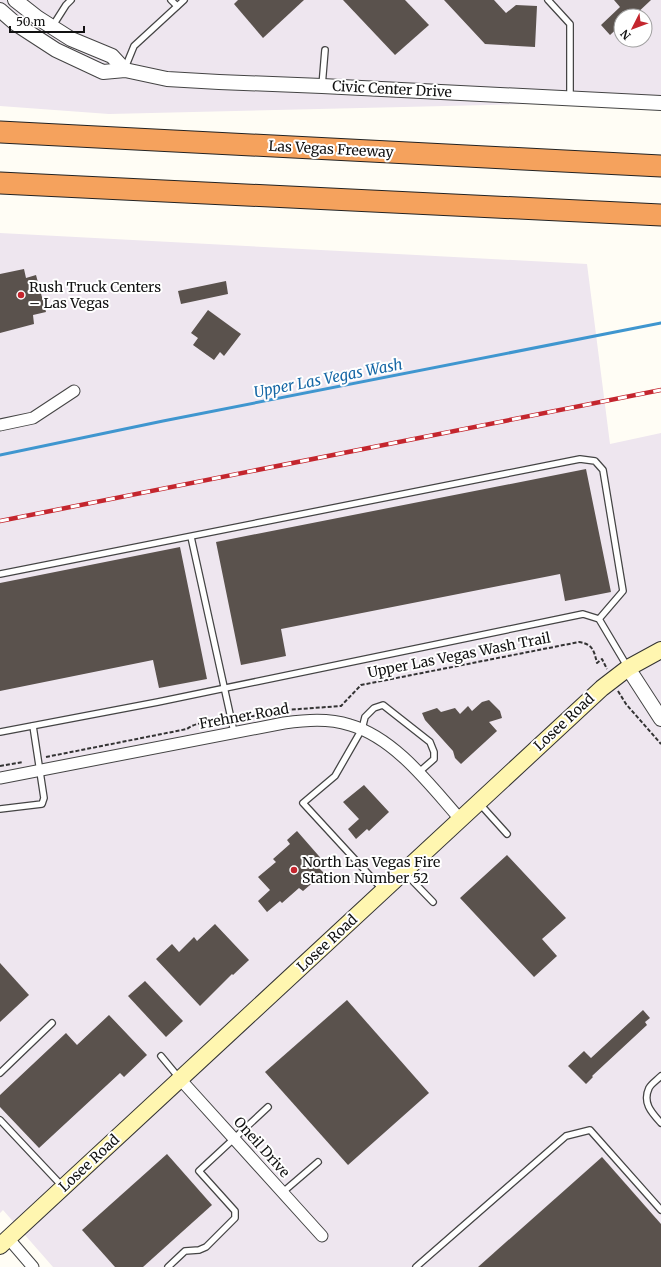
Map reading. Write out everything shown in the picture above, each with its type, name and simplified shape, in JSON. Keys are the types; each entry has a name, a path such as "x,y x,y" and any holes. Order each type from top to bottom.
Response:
{"highway":[{"name":"Las Vegas Freeway","path":"0,132 661,166"},
{"path":"0,183 661,215"}],"main road":[{"name":"Losee Road","path":"4,1239 63,1187 611,680 628,668 661,650"}],"street":[{"path":"15,0 71,39 112,56 125,70"},
{"name":"Civic Center Drive","path":"0,10 38,40 103,72 125,70 167,79 661,103"},
{"path":"0,425 33,418 74,391"},
{"path":"628,668 661,719"},
{"name":"Frehner Road","path":"0,778 38,765 233,727 306,720 336,722 362,728 387,744 418,773 460,819"},
{"name":"Oneil Drive","path":"180,1079 235,1138 322,1236"},
{"path":"4,1239 33,1267"}],"lane":[{"path":"52,27 66,5 71,0"},
{"path":"172,0 177,6"},
{"path":"125,70 134,46 184,0"},
{"path":"548,0 570,24 570,98"},
{"path":"322,86 325,50"},
{"path":"0,574 580,459 595,461 603,470 624,591 599,620"},
{"path":"191,537 223,688 233,727"},
{"path":"0,732 583,614 599,620 628,668"},
{"path":"383,891 303,803 335,776 362,728 365,717 374,708 383,705 430,742 434,752 434,759 418,773"},
{"path":"0,809 42,804 44,798 33,726"},
{"path":"478,802 507,834"},
{"path":"404,871 433,902"},
{"path":"0,1073 52,1023"},
{"path":"161,1056 180,1079"},
{"path":"661,1076 650,1087 647,1099 650,1111 661,1123"},
{"path":"168,1267 185,1251 199,1250 206,1247 236,1218 235,1211 199,1171 268,1107"},
{"path":"0,1120 63,1187"},
{"path":"416,1267 566,1136 590,1130 661,1210"},
{"path":"283,1192 318,1162"}],"path":[{"name":"Upper Las Vegas Wash Trail","path":"0,766 38,765 54,756 187,729 200,722 210,722 233,727 272,711 341,706 361,685 579,642 586,643 590,646 594,652 597,663 602,659 611,680 626,704 661,744"}],"shaded area":[{"path":"0,0 661,0 661,101 109,114 0,106"},
{"path":"0,233 587,264 610,444 661,433 661,1267 53,1267 3,1210 0,1213"}],"building":[{"path":"238,0 304,0 263,38 234,4"},
{"path":"343,0 405,0 429,25 395,55"},
{"path":"444,0 494,0 506,13 516,5 537,6 535,47 485,44"},
{"path":"614,0 651,0 642,8 619,8 620,7"},
{"path":"613,14 613,32 610,35 601,25"},
{"name":"Rush Truck Centers – Las Vegas","path":"24,269 26,278 36,275 46,312 33,315 34,324 0,333 0,274"},
{"path":"226,281 228,294 181,304 178,291"},
{"path":"208,310 241,334 224,356 220,352 214,360 193,345 198,338 191,333"},
{"path":"586,469 611,592 565,601 560,574 281,629 286,656 241,665 216,542"},
{"path":"180,547 207,679 159,688 153,660 0,691 0,583"},
{"path":"489,700 500,711 502,718 489,722 497,731 461,764 455,758 453,751 425,720 422,713 437,708 441,712 455,708 460,714 468,706 472,711 482,702"},
{"path":"364,785 389,812 369,831 367,829 356,839 348,829 359,819 343,802"},
{"name":"North Las Vegas Fire Station Number 52","path":"297,831 325,863 319,868 324,873 303,891 299,888 282,903 280,901 267,912 258,901 270,890 258,877 276,862 273,859 290,844 287,840"},
{"path":"507,855 566,918 542,939 557,956 534,977 460,898"},
{"path":"215,924 249,960 233,975 232,974 200,1006 156,959 172,944 179,952 194,937 197,941"},
{"path":"0,963 29,995 0,1022"},
{"path":"145,981 183,1021 166,1037 128,996"},
{"path":"347,1000 429,1093 348,1165 265,1072"},
{"path":"643,1010 650,1018 645,1022 647,1025 592,1076 593,1077 586,1084 568,1066 584,1051 591,1058"},
{"path":"109,1015 147,1055 124,1077 120,1073 39,1148 0,1107 0,1095 66,1033 77,1045"},
{"path":"167,1154 212,1205 143,1267 115,1267 82,1230"},
{"path":"602,1157 661,1224 661,1267 478,1267"}],"waterway":[{"name":"Upper Las Vegas Wash","path":"0,455 163,421 661,323"}],"railway":[{"path":"0,521 661,390"}],"place":[{"name":"Rush Truck Centers – Las Vegas","path":"21,295"},
{"name":"North Las Vegas Fire Station Number 52","path":"294,870"}]}
